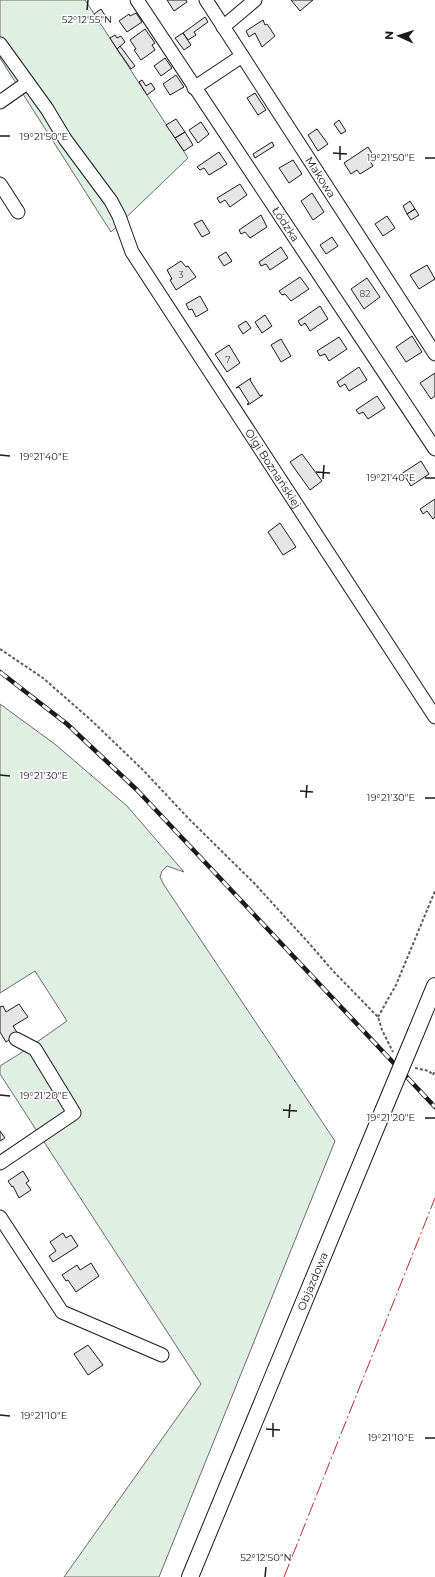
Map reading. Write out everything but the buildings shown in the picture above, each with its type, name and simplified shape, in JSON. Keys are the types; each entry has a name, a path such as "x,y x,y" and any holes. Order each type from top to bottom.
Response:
{"main road":[{"name":"Objazdowa","path":"190,1577 435,986"}],"street":[{"name":"Łódzka","path":"138,0 194,88 435,449"},
{"name":"Makowa","path":"206,0 435,354"},
{"path":"223,27 255,0"},
{"name":"Olgi Boznańskiej","path":"0,44 47,109 65,139 111,201 119,216 132,252 435,717"},
{"path":"194,88 242,56"},
{"path":"0,102 28,83"},
{"path":"0,184 18,212"},
{"path":"0,1162 74,1113 35,1049 16,1039"},
{"path":"0,1217 62,1312 162,1355"}],"path":[{"path":"0,649 43,678 92,721 143,770 189,819 254,883 308,941 334,972 378,1017 396,985 435,891"}],"green space":[{"path":"0,0 85,0 188,158 111,232 0,58"},
{"path":"0,704 56,745 127,806 184,872 167,866 162,871 160,877 335,1141 159,1577 64,1577 201,1384 0,1074 0,1066 67,1021 35,971 0,993"}],"railway":[{"path":"0,672 67,724 137,790 435,1107"}],"power":[{"path":"284,1577 435,1198"}]}
